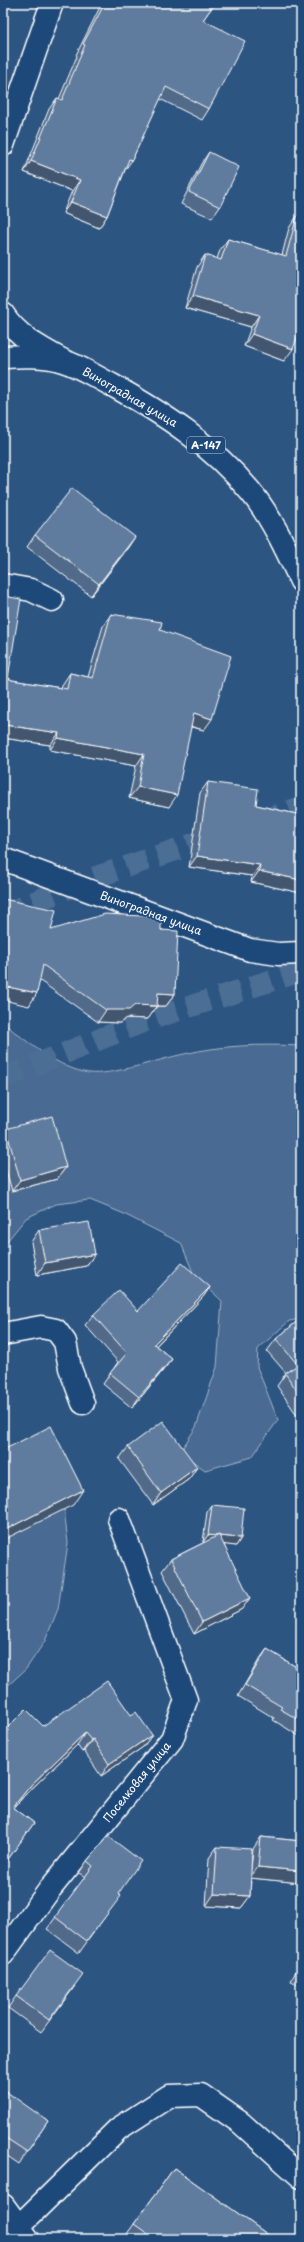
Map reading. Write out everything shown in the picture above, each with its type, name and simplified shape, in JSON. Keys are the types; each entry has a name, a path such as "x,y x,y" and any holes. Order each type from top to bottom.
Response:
{"street":[{"path":"3,145 52,3"},
{"name":"А-147","path":"3,314 8,323 28,340 62,360"},
{"name":"Виноградная улица","path":"3,357 26,355 62,360 80,368 146,404 183,428 212,450 251,492 285,546 301,581"},
{"path":"3,585 31,590 52,600"},
{"name":"Виноградная улица","path":"3,859 250,950 278,954 301,953"},
{"path":"3,1334 41,1327 56,1330 65,1342 70,1368 83,1403"},
{"name":"Поселковая улица","path":"3,1954 50,1889 172,1739 186,1700 118,1519"},
{"path":"3,2205 23,2233 118,2129 169,2096 201,2095 241,2123 301,2177"}],"shaded area":[{"path":"3,1023 33,1046 55,1060 66,1066 89,1073 122,1070 184,1054 228,1047 257,1045 301,1046 301,1319 289,1321 258,1349 257,1367 278,1420 252,1457 205,1470 180,1452 196,1427 217,1367 222,1301 194,1275 181,1243 122,1213 90,1200 56,1204 26,1218 3,1246"},
{"path":"3,1448 35,1457 60,1475 68,1543 58,1609 45,1641 26,1669 3,1690"}],"building":[{"path":"105,3 215,3 203,20 245,41 209,109 166,87 132,160 129,159 107,216 71,202 80,180 31,161 57,98 62,100 85,45 83,44"},
{"path":"209,152 239,167 220,207 189,192"},
{"path":"297,216 301,217 301,326 293,349 252,334 259,315 193,296 205,255 221,260 228,239 286,256"},
{"path":"72,488 135,537 99,584 35,535"},
{"path":"3,596 21,599 8,678 12,680 67,689 70,673 93,678 111,614 162,622 160,630 231,656 212,719 194,713 177,795 138,787 144,754 58,738 59,733 5,725 3,736"},
{"path":"208,782 258,789 256,805 301,815 301,880 259,871 260,865 197,856"},
{"path":"3,899 56,910 51,930 105,914 161,917 161,930 178,931 175,994 158,993 157,1006 135,1005 129,1010 106,1010 43,965 37,993 3,986"},
{"path":"52,1116 66,1167 20,1180 6,1129"},
{"path":"89,1222 95,1254 45,1263 39,1230"},
{"path":"182,1263 210,1287 154,1344 172,1359 139,1397 110,1373 127,1353 93,1315 119,1290 138,1311"},
{"path":"301,1318 301,1397 285,1373 298,1365 276,1339"},
{"path":"163,1421 197,1467 161,1493 128,1447"},
{"path":"51,1426 83,1490 3,1531 3,1450"},
{"path":"212,1505 244,1508 241,1538 208,1535"},
{"path":"219,1535 250,1598 202,1622 171,1559"},
{"path":"267,1649 301,1670 301,1721 280,1709 282,1707 245,1685"},
{"path":"107,1681 131,1715 136,1712 152,1735 109,1764 93,1739 91,1740 85,1733 31,1785 13,1807 34,1823 3,1865 3,1732 26,1709 43,1726"},
{"path":"108,1836 141,1861 118,1894 121,1896 87,1941 55,1917 93,1866 87,1861"},
{"path":"261,1837 301,1841 301,1871 258,1867"},
{"path":"217,1847 252,1849 250,1896 214,1894"},
{"path":"50,1950 83,1974 49,2020 16,1996"},
{"path":"4,2090 48,2121 27,2152 3,2136"},
{"path":"174,2168 274,2239 155,2239 134,2224"}],"tunnel":[{"path":"259,822 301,807"},
{"path":"3,915 90,879 220,835"},
{"path":"3,1078 145,1021 301,971"}]}
